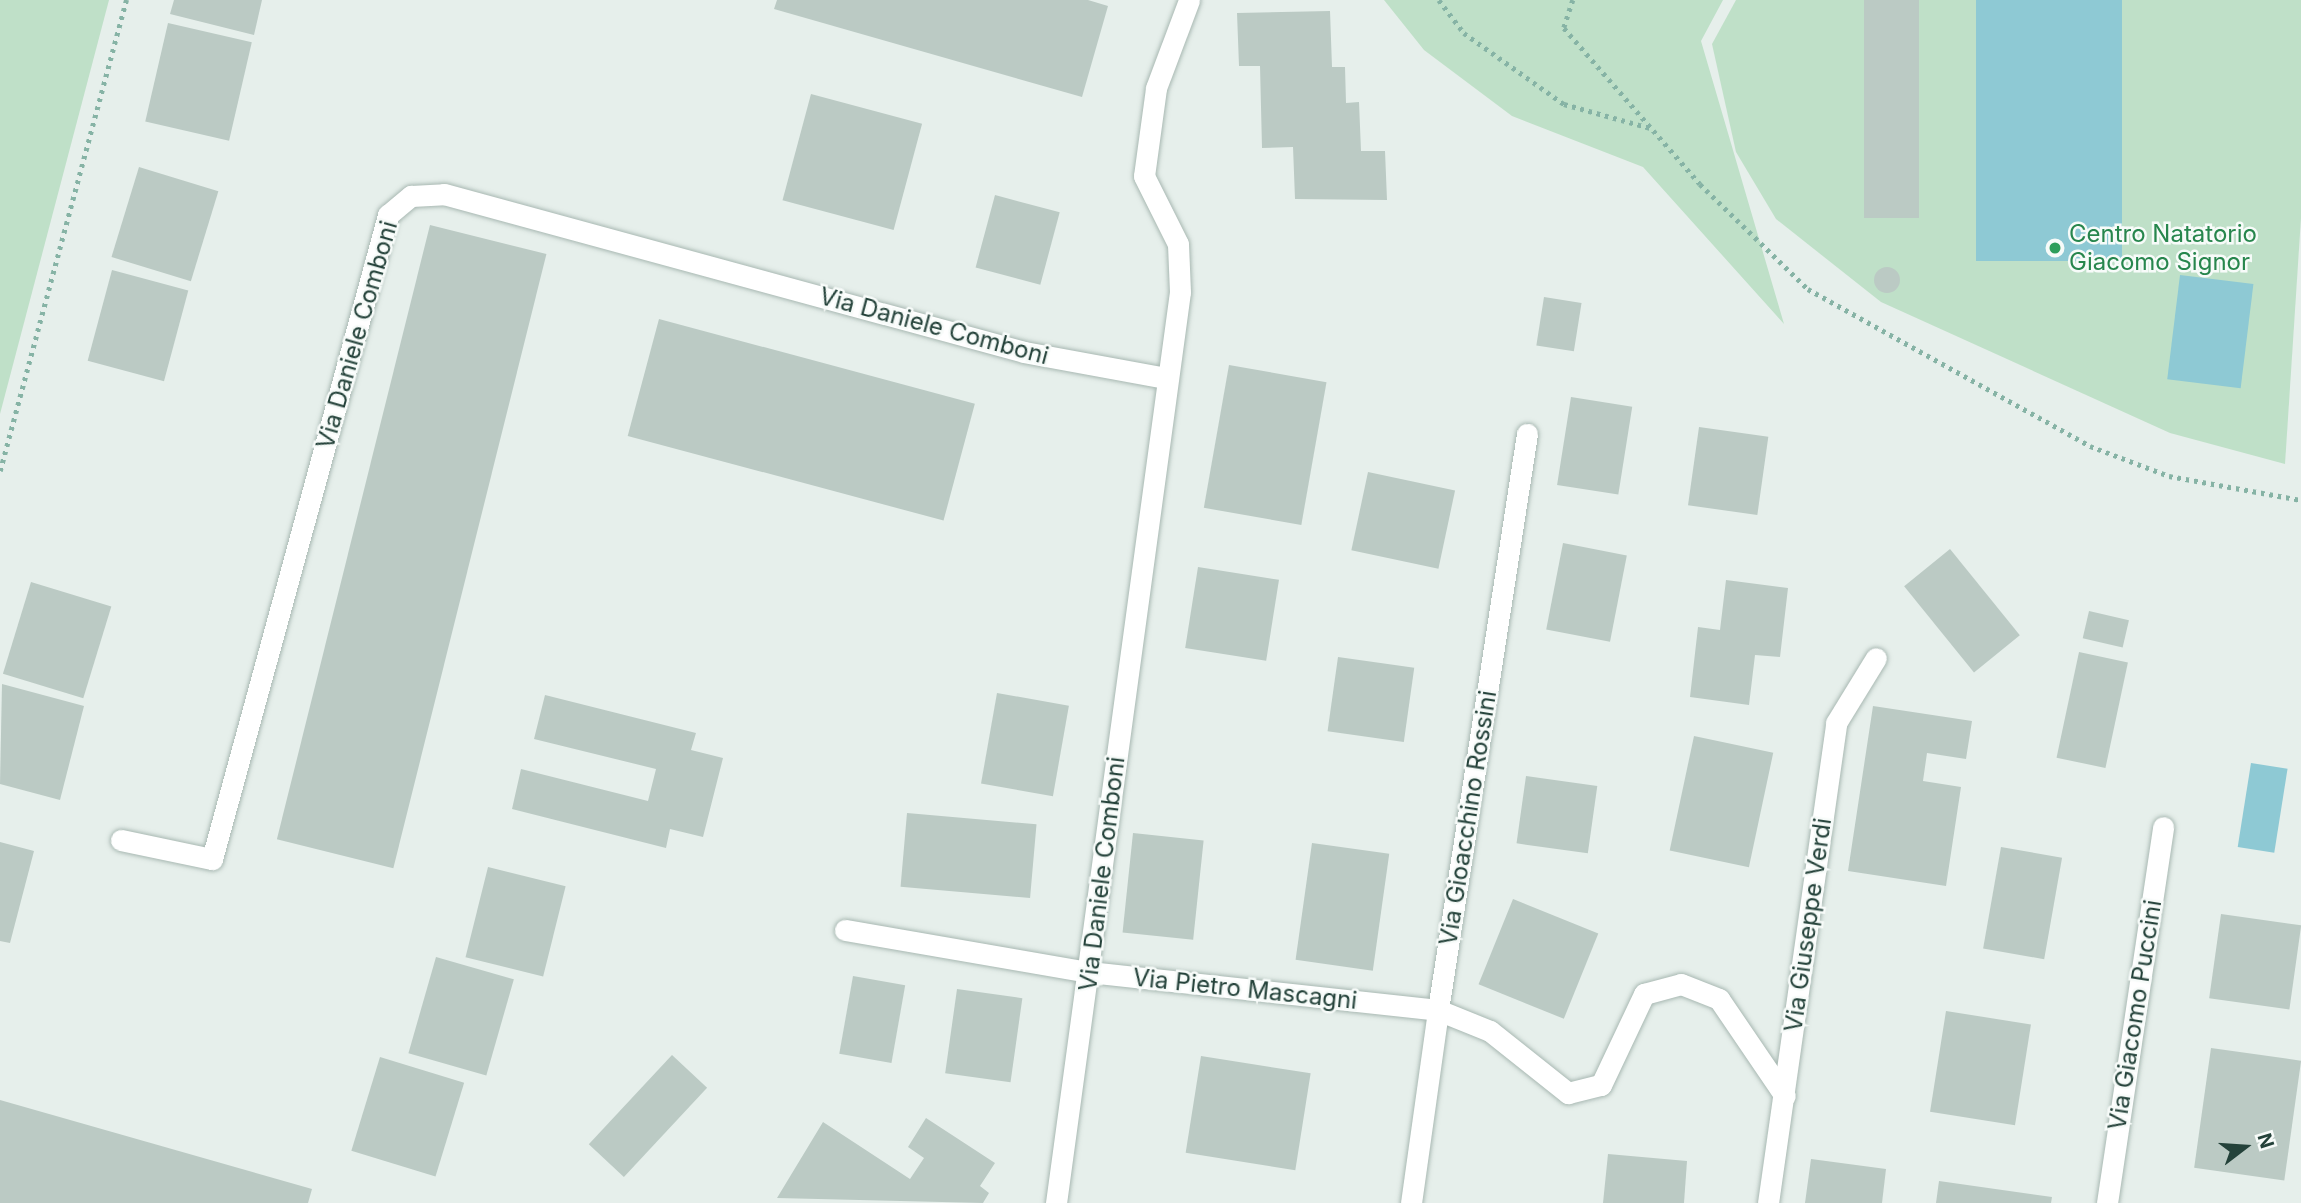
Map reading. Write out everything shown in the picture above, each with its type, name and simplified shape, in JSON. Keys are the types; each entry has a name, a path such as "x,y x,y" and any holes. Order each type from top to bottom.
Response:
{"street":[{"name":"Via Daniele Comboni","path":"1056,1203 1089,972 1166,378 1180,292 1178,244 1144,176 1156,89 1189,0"},
{"name":"Via Daniele Comboni","path":"121,840 212,859 388,215 411,196 444,194 1024,352 1166,378"},
{"name":"Via Gioacchino Rossini","path":"1411,1203 1527,434"},
{"name":"Via Giuseppe Verdi","path":"1768,1203 1836,723 1876,658"},
{"name":"Via Giacomo Puccini","path":"2107,1203 2164,827"},
{"name":"Via Pietro Mascagni","path":"845,930 1089,972 1438,1010 1490,1031 1568,1093 1601,1085 1644,993 1681,984 1719,999 1785,1096"}],"path":[{"path":"0,471 126,0"},
{"path":"1439,0 1464,33 1564,104 1651,128"},
{"path":"1573,0 1564,28 1651,128 1808,289 2090,446 2169,475 2301,500"}],"green space":[{"path":"0,0 109,0 0,414"},
{"path":"1384,0 1723,0 1701,41 1784,324 1643,167 1512,116 1424,50"},
{"name":"Centro Natatorio Giacomo Signor","path":"1736,0 2301,0 2301,218 2285,464 2170,433 1881,302 1776,219 1736,152 1712,44"}],"water":[{"path":"1976,0 2122,0 2122,261 1976,261"},
{"path":"2180,275 2253,284 2241,388 2167,379"},
{"path":"2251,763 2288,769 2274,853 2238,847"}],"building":[{"path":"174,0 262,0 254,35 170,14"},
{"path":"777,0 1088,0 1108,6 1082,97 774,9"},
{"path":"1864,0 1919,0 1919,218 1864,218"},
{"path":"1330,11 1332,67 1345,67 1346,103 1359,102 1361,151 1385,151 1387,200 1295,199 1293,147 1262,148 1260,66 1239,66 1237,13"},
{"path":"168,23 252,42 229,141 145,121"},
{"path":"811,94 922,124 894,230 783,200"},
{"path":"139,167 218,191 191,281 112,257"},
{"path":"995,195 1060,212 1040,285 976,267"},
{"path":"430,225 546,254 393,868 277,839"},
{"path":"1887,267 1896,271 1900,280 1896,289 1887,293 1878,289 1874,280 1878,271"},
{"path":"112,270 188,290 164,381 88,361"},
{"path":"1544,297 1582,303 1574,351 1536,345"},
{"path":"659,319 975,404 944,521 628,436"},
{"path":"1229,365 1326,382 1301,525 1204,508"},
{"path":"1571,397 1632,407 1618,495 1557,485"},
{"path":"1699,427 1768,437 1757,515 1688,505"},
{"path":"1368,472 1455,491 1438,569 1351,550"},
{"path":"1563,543 1627,555 1610,642 1546,629"},
{"path":"1950,549 2020,635 1974,672 1904,586"},
{"path":"1198,567 1279,580 1266,661 1185,648"},
{"path":"1726,580 1788,588 1780,657 1755,655 1749,705 1690,697 1698,627 1720,630"},
{"path":"31,582 111,607 83,698 3,674"},
{"path":"2089,611 2129,620 2123,648 2083,638"},
{"path":"2079,652 2128,662 2105,768 2057,758"},
{"path":"1338,657 1414,668 1404,742 1328,731"},
{"path":"2,684 84,706 60,800 0,784"},
{"path":"997,693 1069,706 1053,796 981,784"},
{"path":"545,695 696,733 691,750 723,758 703,837 670,829 666,848 512,809 521,769 648,801 656,769 534,739"},
{"path":"1873,706 1972,721 1966,759 1927,753 1923,781 1961,787 1946,886 1848,871"},
{"path":"1694,736 1773,753 1749,867 1670,850"},
{"path":"1526,776 1597,786 1588,853 1517,843"},
{"path":"907,813 1037,824 1030,898 901,887"},
{"path":"1133,833 1204,840 1193,940 1123,932"},
{"path":"0,842 34,851 10,943 0,941"},
{"path":"1312,843 1389,854 1373,971 1296,960"},
{"path":"2001,847 2062,858 2044,959 1983,948"},
{"path":"488,867 566,886 543,977 466,957"},
{"path":"1513,899 1598,933 1564,1019 1479,984"},
{"path":"2221,914 2301,925 2289,1009 2209,998"},
{"path":"436,957 514,979 486,1075 408,1053"},
{"path":"853,976 905,985 891,1063 839,1054"},
{"path":"957,989 1022,998 1011,1082 945,1073"},
{"path":"1946,1011 2031,1024 2015,1125 1930,1112"},
{"path":"2211,1048 2301,1061 2284,1180 2194,1168"},
{"path":"672,1055 707,1088 624,1177 589,1144"},
{"path":"1201,1056 1311,1073 1295,1170 1186,1153"},
{"path":"380,1057 464,1083 436,1176 351,1151"},
{"path":"0,1100 312,1189 308,1203 0,1203"},
{"path":"926,1118 995,1163 980,1186 989,1193 983,1203 777,1198 823,1122 910,1179 924,1158 908,1147"},
{"path":"1608,1154 1687,1161 1684,1203 1603,1203"},
{"path":"1811,1159 1886,1169 1882,1203 1805,1203"},
{"path":"1939,1181 2052,1197 2051,1203 1936,1203"}],"place":[{"name":"Centro Natatorio Giacomo Signor","path":"2055,248"}]}
